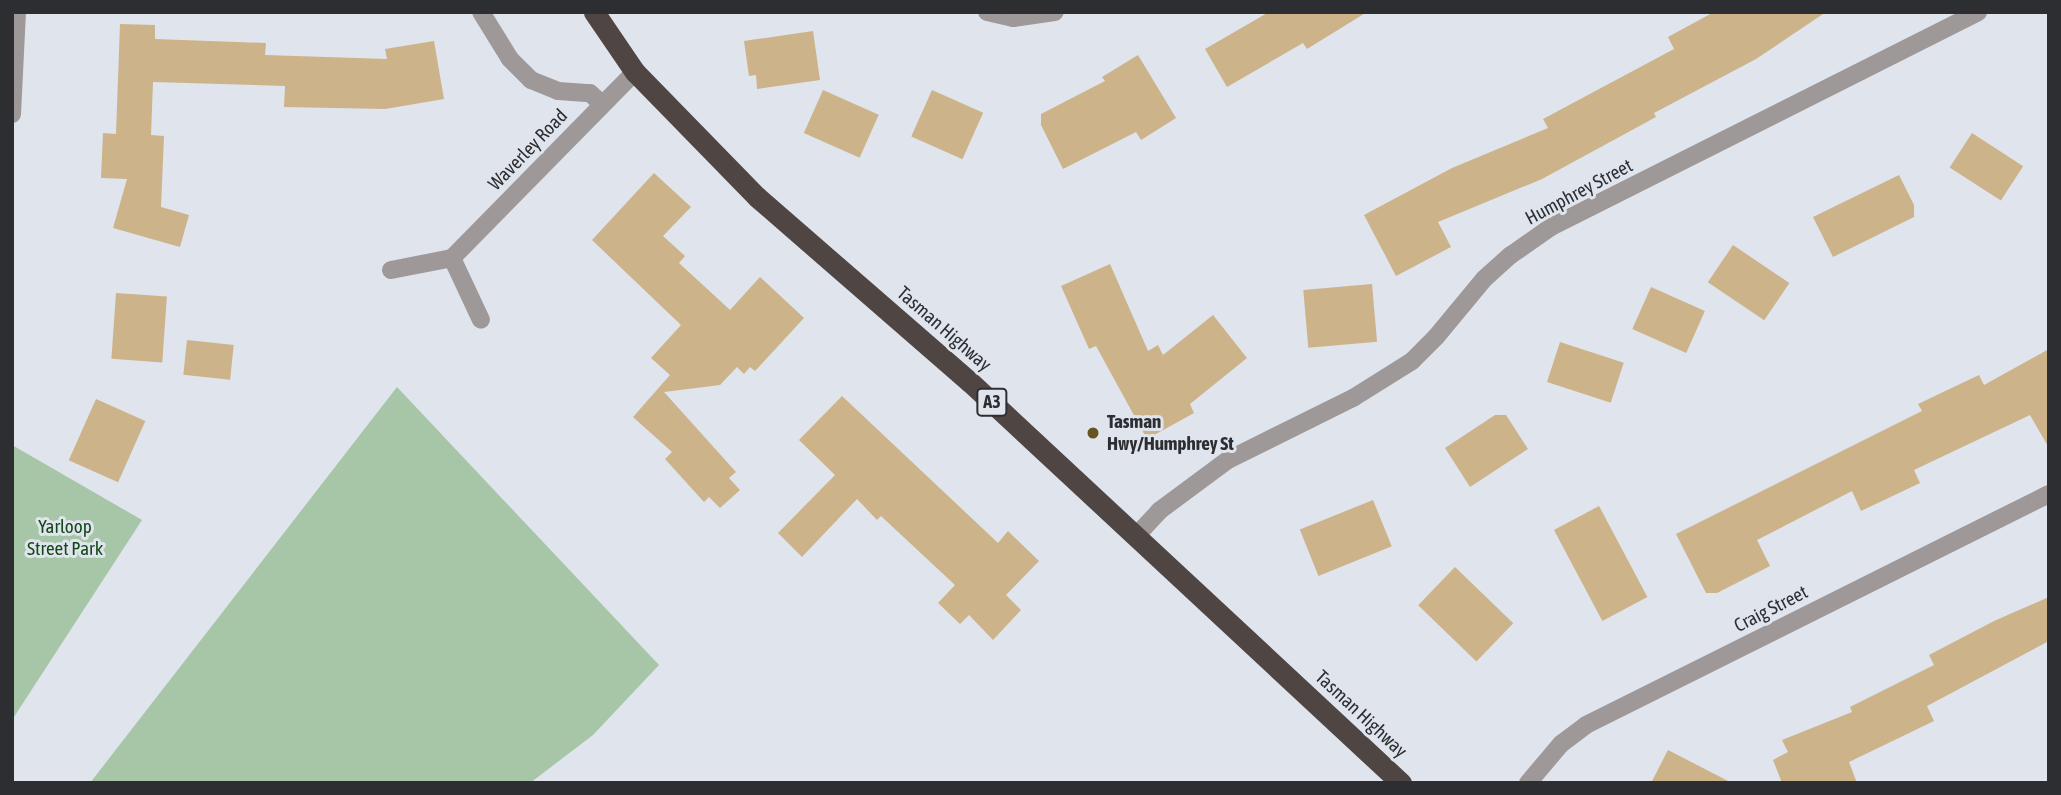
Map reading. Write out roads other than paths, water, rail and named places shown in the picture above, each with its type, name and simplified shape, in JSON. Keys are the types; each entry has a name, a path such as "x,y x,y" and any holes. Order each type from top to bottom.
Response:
{"highway":[{"name":"Tasman Highway","path":"594,12 635,72 757,197 970,382 1137,534 1401,783"}],"street":[{"path":"12,114 17,12"},
{"path":"481,12 510,59 531,80 558,90 590,93 602,104"},
{"path":"987,12 1013,18 1055,12"},
{"name":"Humphrey Street","path":"1137,534 1166,505 1228,460 1353,398 1412,361 1436,337 1484,279 1551,227 1978,12"},
{"name":"Waverley Road","path":"452,258 635,72"},
{"path":"390,271 452,258 481,320"},
{"name":"Craig Street","path":"1528,783 1561,744 1586,725 2049,494"}],"place":[{"name":"Tasman Hwy/Humphrey St","path":"1093,433"}],"park label":[{"name":"Yarloop Street Park","path":"65,538"}]}
